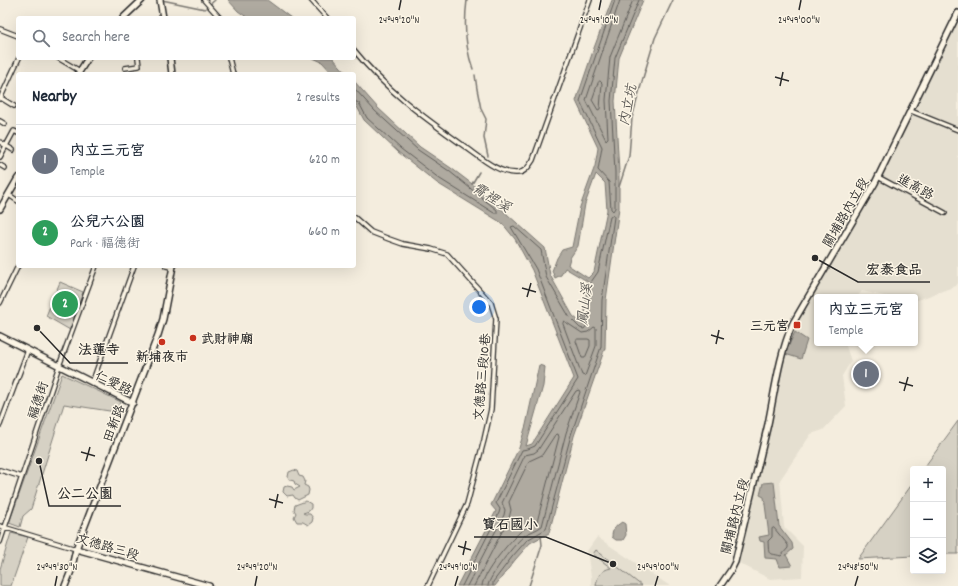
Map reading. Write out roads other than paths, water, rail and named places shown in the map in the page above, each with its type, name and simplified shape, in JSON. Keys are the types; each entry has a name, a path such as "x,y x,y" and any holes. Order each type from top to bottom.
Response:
{"street":[{"path":"125,16 142,0"},
{"path":"160,0 164,16"},
{"path":"204,0 218,16"},
{"path":"312,0 326,16"},
{"path":"356,52 382,82 413,109 500,170 518,173 528,168 533,160 590,0"},
{"name":"關埔路內立段","path":"720,586 731,570 734,562 760,457 780,362 788,335 793,323 878,177 958,13"},
{"path":"0,28 16,35"},
{"path":"14,106 0,98 18,60"},
{"path":"61,60 78,72"},
{"path":"80,72 87,60"},
{"path":"125,68 139,66 138,60"},
{"path":"170,60 172,72"},
{"path":"230,60 232,72"},
{"path":"0,85 5,88"},
{"path":"911,111 958,130"},
{"path":"0,121 5,124"},
{"path":"0,157 14,131 16,132"},
{"path":"0,142 13,150"},
{"path":"0,165 5,168"},
{"name":"進高路","path":"878,177 945,213"},
{"path":"0,209 16,182"},
{"path":"9,195 16,200"},
{"name":"文德路三段10巷","path":"356,219 371,232 389,239 403,244 447,254 492,303 496,319 491,409 484,440 467,504 428,586"},
{"path":"0,302 17,268"},
{"name":"福德街","path":"0,542 59,366 95,268"},
{"path":"92,383 133,268"},
{"name":"田新路","path":"65,586 71,571 76,549 158,335 163,319 173,268"},
{"name":"仁愛路","path":"0,336 133,403"},
{"path":"0,425 28,350"},
{"path":"0,470 22,477"},
{"name":"文德路三段","path":"0,526 209,586"}],"water":[{"path":"228,0 267,0 288,16 245,16 238,11"},
{"name":"鳳山溪","path":"612,0 643,0 619,58 615,101 619,172 619,208 606,300 605,348 574,436 549,533 530,543 495,586 457,586 496,511 491,505 519,448 526,425 539,365 545,367 543,386 526,446 532,444 574,378 532,270 515,239 502,223 437,183 398,152 364,120 356,105 356,83 378,108 420,147 480,190 545,248 550,275 573,316 584,325 587,281 565,268 561,275 555,278 552,271 562,250 572,247 580,207 595,166 598,148 576,101","holes":["596,174 605,183 607,210 594,272 588,278 568,265 570,258 578,246 585,204"]},
{"path":"318,60 335,60 345,72 331,72 322,62"},
{"path":"795,332 807,340 801,359 785,354"},
{"path":"774,482 779,526 792,543 793,549 786,555 792,566 780,567 777,559 765,558 764,542 760,541 759,537 769,535 764,497 760,495 763,483"},
{"path":"622,522 625,524 626,535 623,540 616,540 612,537 613,532 616,526"}],"waterway":[{"path":"162,0 205,9 215,0"},
{"path":"467,0 466,35 468,52 473,69"},
{"name":"內立坑","path":"619,187 629,156 632,118 643,78 655,38 673,0"},
{"path":"475,75 481,109 486,119 484,138 488,156"},
{"name":"霄裡溪","path":"472,184 479,172"},
{"path":"529,586 542,545 541,536"}],"place":[{"name":"宏泰食品","path":"815,258"},
{"name":"公兒六公園","path":"65,304"},
{"name":"三元宮","path":"797,325"},
{"name":"法蓮寺","path":"37,328"},
{"name":"武財神廟","path":"193,338"},
{"name":"新埔夜市","path":"162,342"},
{"name":"內立三元宮","path":"866,374"},
{"name":"公二公園","path":"39,461"},
{"name":"寶石國小","path":"613,564"}]}
